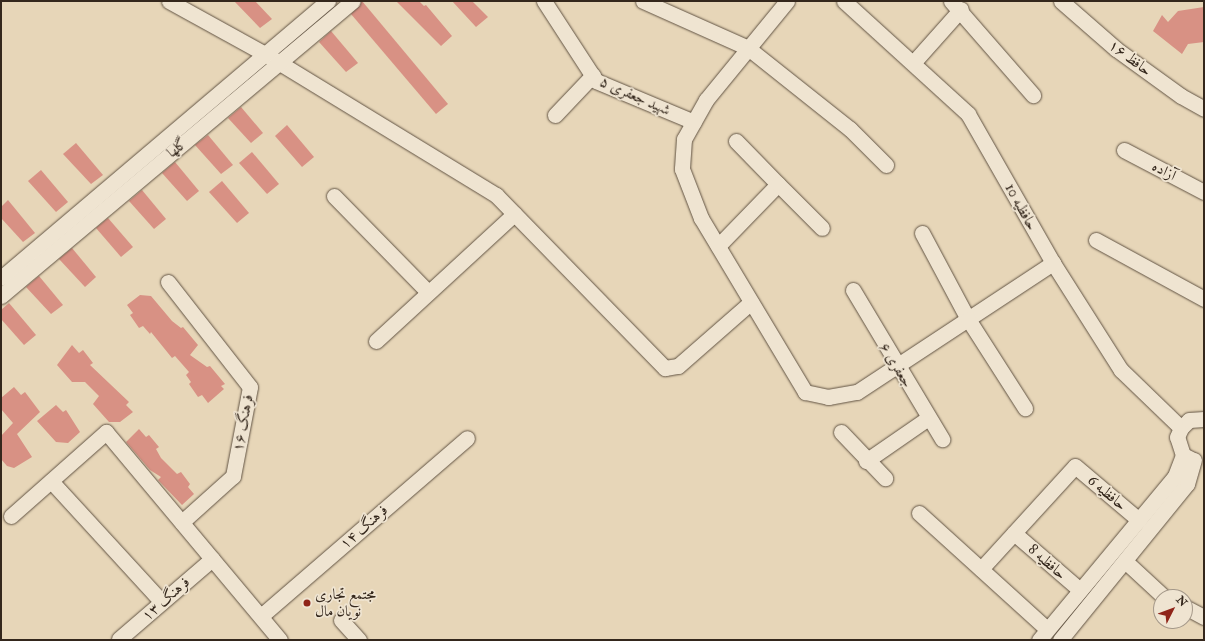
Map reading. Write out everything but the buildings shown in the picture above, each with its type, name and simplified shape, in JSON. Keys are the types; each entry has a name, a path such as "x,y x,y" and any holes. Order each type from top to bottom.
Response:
{"street":[{"path":"168,1 265,54 496,195 664,368 678,366 751,302"},
{"name":"گلها","path":"1,278 328,1"},
{"name":"گلها","path":"1,296 353,1"},
{"name":"شهید جعفری ۵","path":"544,1 596,81 694,122"},
{"path":"643,1 748,48 850,129 886,165"},
{"path":"787,1 706,100 684,139 682,169 701,218 805,392 828,397 857,392 1053,263"},
{"name":"حافظیه 10","path":"844,1 968,114 1053,263 1121,370 1180,428"},
{"name":"حافظ ۱۶","path":"1061,1 1116,49 1181,96 1204,109"},
{"path":"913,63 956,5 1033,95"},
{"path":"555,115 593,75"},
{"path":"736,141 822,228"},
{"name":"آزاده","path":"1124,150 1204,192"},
{"path":"718,246 778,184"},
{"path":"334,196 428,292"},
{"path":"376,341 514,214"},
{"path":"922,233 968,319 1025,408"},
{"path":"1096,240 1204,299"},
{"name":"فرهنگ ۱۶","path":"168,282 250,387 233,476 182,522"},
{"name":"جعفری ۶","path":"853,290 896,366 942,439"},
{"path":"866,461 928,418"},
{"path":"1194,459 1177,437 1180,428 1189,420 1204,419"},
{"path":"11,516 106,432 280,640"},
{"path":"841,432 866,461 885,478"},
{"name":"فرهنگ ۱۴","path":"261,616 467,438"},
{"path":"919,513 981,569 1043,634 1176,476 1194,459"},
{"path":"1063,639 1187,484 1194,459"},
{"name":"حافظیه 6","path":"1014,533 1075,466 1139,520"},
{"path":"51,481 162,602"},
{"path":"981,569 1014,533"},
{"name":"حافظیه 8","path":"1014,533 1080,590"},
{"name":"فرهنگ ۱۳","path":"119,639 212,558"},
{"path":"1125,561 1155,589"},
{"path":"1193,611 1204,616"},
{"path":"341,620 359,640"}],"place":[{"name":"مجتمع تجاری نویان مال","path":"307,603"}]}
